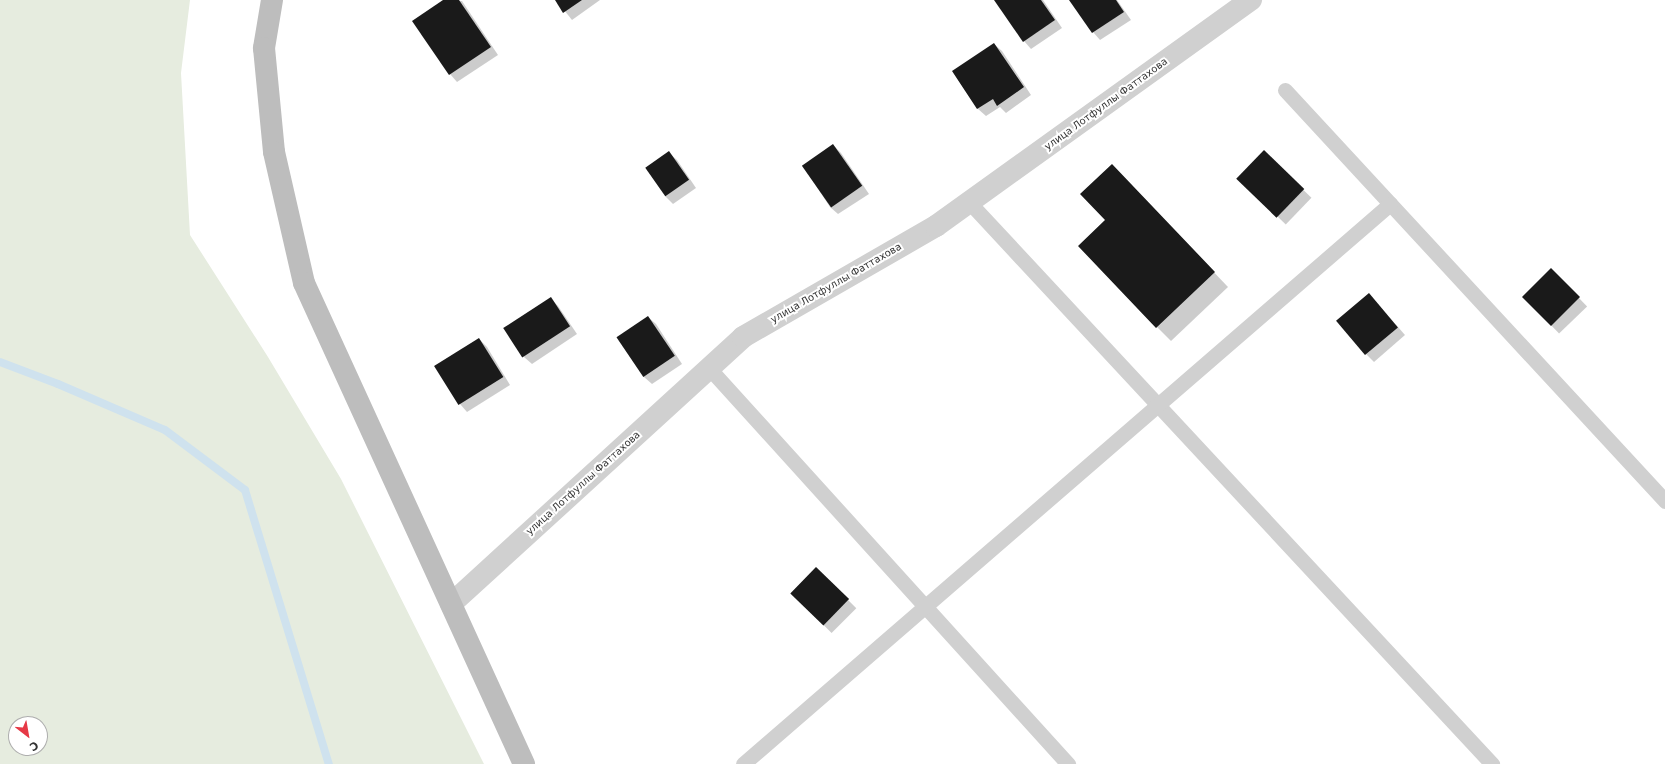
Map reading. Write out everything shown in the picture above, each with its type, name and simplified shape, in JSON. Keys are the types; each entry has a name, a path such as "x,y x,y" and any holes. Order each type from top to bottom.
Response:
{"street":[{"path":"272,0 264,48 274,152 304,283 524,764"},
{"name":"улица Лотфуллы Фаттахова","path":"451,604 743,337 936,226 1251,0"}],"lane":[{"path":"1285,90 1665,501"},
{"path":"968,202 1492,764"},
{"path":"743,764 1390,204"},
{"path":"708,368 1068,764"}],"shaded area":[{"path":"0,0 190,0 181,73 190,235 268,357 341,479 484,764 0,764"}],"building":[{"path":"443,0 459,0 491,47 449,75 412,21"},
{"path":"555,0 582,0 563,13"},
{"path":"994,0 1041,0 1055,20 1023,42"},
{"path":"1069,0 1116,0 1124,12 1092,33"},
{"path":"994,43 1024,87 997,106 993,99 977,109 952,71"},
{"path":"833,144 862,186 831,208 802,166"},
{"path":"1264,150 1304,189 1276,218 1236,179"},
{"path":"669,151 689,180 665,196 645,168"},
{"path":"1112,164 1215,272 1156,328 1078,246 1105,220 1080,194"},
{"path":"1551,268 1580,297 1551,326 1522,297"},
{"path":"1369,293 1398,327 1365,355 1336,321"},
{"path":"551,297 570,326 522,357 503,328"},
{"path":"648,316 675,356 643,377 616,337"},
{"path":"479,338 503,377 458,405 434,366"},
{"path":"816,567 849,599 823,626 790,594"}],"waterway":[{"path":"0,362 58,384 165,430 245,490 329,764"}]}
